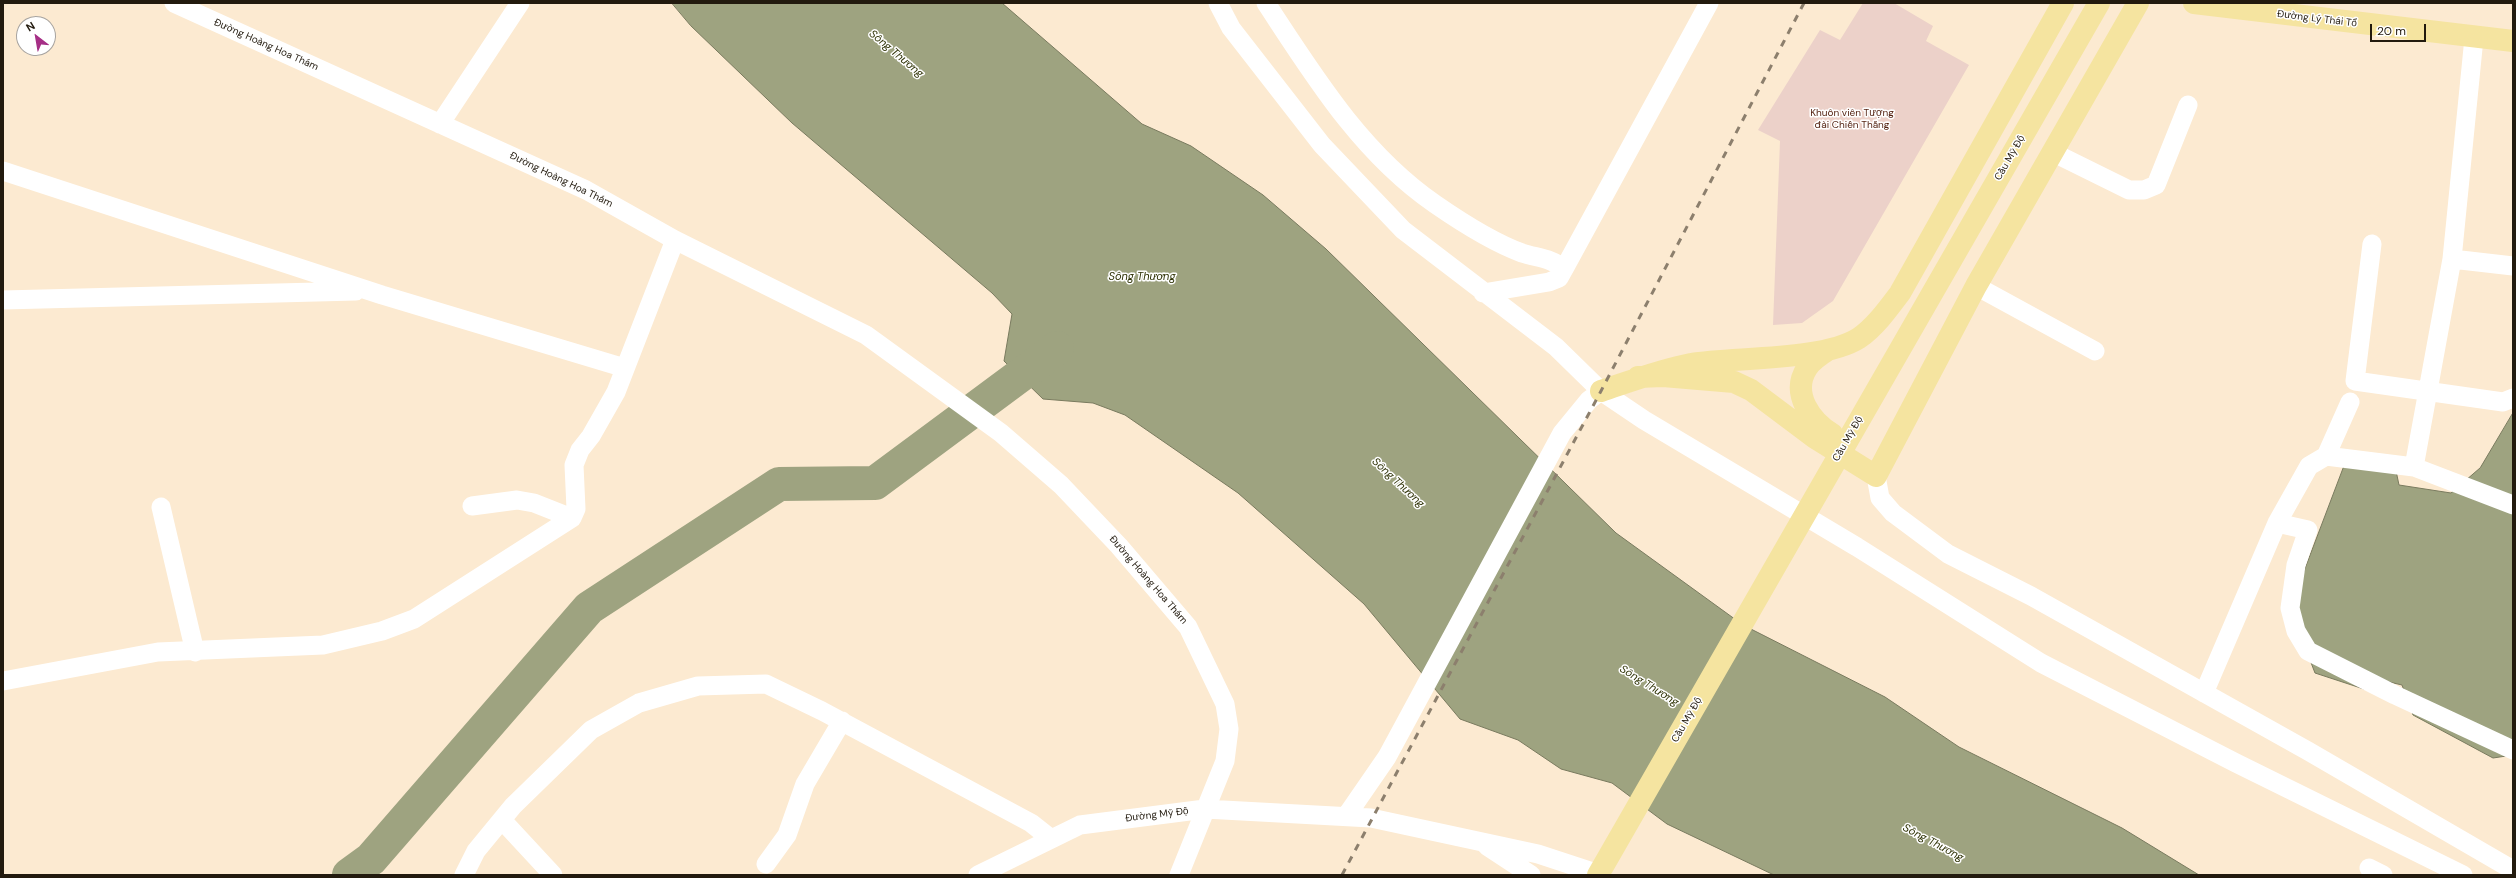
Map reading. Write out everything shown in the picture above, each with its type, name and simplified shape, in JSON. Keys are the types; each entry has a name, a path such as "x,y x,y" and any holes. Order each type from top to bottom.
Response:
{"main road":[{"path":"1601,391 1638,377 1692,364 1815,352 1859,338 1882,316 1900,293 2063,3"},
{"name":"Cầu Mỹ Độ","path":"1598,875 2099,3"},
{"path":"1879,471 1976,286 2138,3"},
{"name":"Đường Lý Thái Tổ","path":"2194,3 2474,38 2513,41"},
{"path":"1831,348 1806,369 1802,388 1807,411 1822,428 1879,471"},
{"path":"1638,377 1663,376 1734,382 1752,390 1815,438 1879,471"}],"street":[{"name":"Đường Hoàng Hoa Thám","path":"174,3 586,190 675,240 866,335 1001,433 1061,485 1120,546 1188,627 1225,704 1229,729 1225,761 1179,875"},
{"path":"440,124 520,3"},
{"path":"1218,3 1231,28 1322,145 1403,230 1556,348 1601,391 1644,420 1857,547 2041,663 2236,763 2463,875"},
{"path":"1266,3 1342,114 1370,147 1406,180 1434,204 1486,234 1522,253 1558,263 1564,269"},
{"path":"1483,293 1549,282 1559,278 1709,3"},
{"path":"2414,467 2426,393 2452,259 2474,38"},
{"path":"2052,152 2129,190 2144,190 2156,185 2188,105"},
{"path":"3,171 369,291 625,368"},
{"path":"3,681 158,652 194,652 261,646 323,645 382,630 414,619 572,518 576,508 574,465 580,450 591,436 616,392 675,240"},
{"path":"2372,244 2355,381 2426,393 2503,402 2513,398"},
{"path":"2452,259 2513,266"},
{"path":"1976,286 2095,351"},
{"path":"3,300 369,291"},
{"path":"1347,815 1387,757 1562,433 1589,400 1601,391"},
{"path":"2204,693 2277,522 2309,466 2326,456 2350,402"},
{"path":"2326,456 2414,467 2513,505"},
{"path":"1879,471 1880,498 1893,513 1948,554 2031,596 2513,870"},
{"path":"472,506 518,500 534,503 572,518"},
{"path":"161,506 194,652"},
{"path":"2277,522 2308,530 2296,565 2290,608 2296,631 2308,651 2395,695 2513,750"},
{"path":"464,875 476,851 502,820 591,730 639,704 698,686 766,684 842,721 1031,823 1050,838"},
{"path":"766,864 787,835 805,784 842,721"},
{"name":"Đường Mỹ Độ","path":"978,875 1050,838 1080,825 1205,809 1347,815 1371,818 1538,854 1602,875"},
{"path":"502,820 553,875"},
{"path":"1481,841 1531,875"}],"green space":[{"name":"Khuôn viên Tượng đài Chiến Thắng","path":"1863,3 1894,3 1933,26 1926,41 1969,65 1833,301 1802,323 1773,325 1780,141 1758,130 1820,30 1840,40"}],"water":[{"name":"Sông Thương","path":"672,3 1002,3 1142,124 1191,146 1263,195 1326,249 1616,533 1743,625 1885,697 1959,747 2122,828 2199,875 1774,875 1667,824 1612,783 1561,769 1518,740 1460,719 1364,604 1238,493 1125,415 1093,403 1043,399 1004,361 1012,314 992,293 792,123 691,26"},
{"path":"2513,413 2513,755 2493,758 2413,715 2402,685 2381,680 2373,692 2315,673 2290,608 2345,463 2395,466 2399,485 2451,493 2480,468"}],"waterway":[{"path":"349,875 371,859 589,608 779,484 875,483 1057,348"}],"railway":[{"path":"1342,875 1601,391 1804,3"}]}
